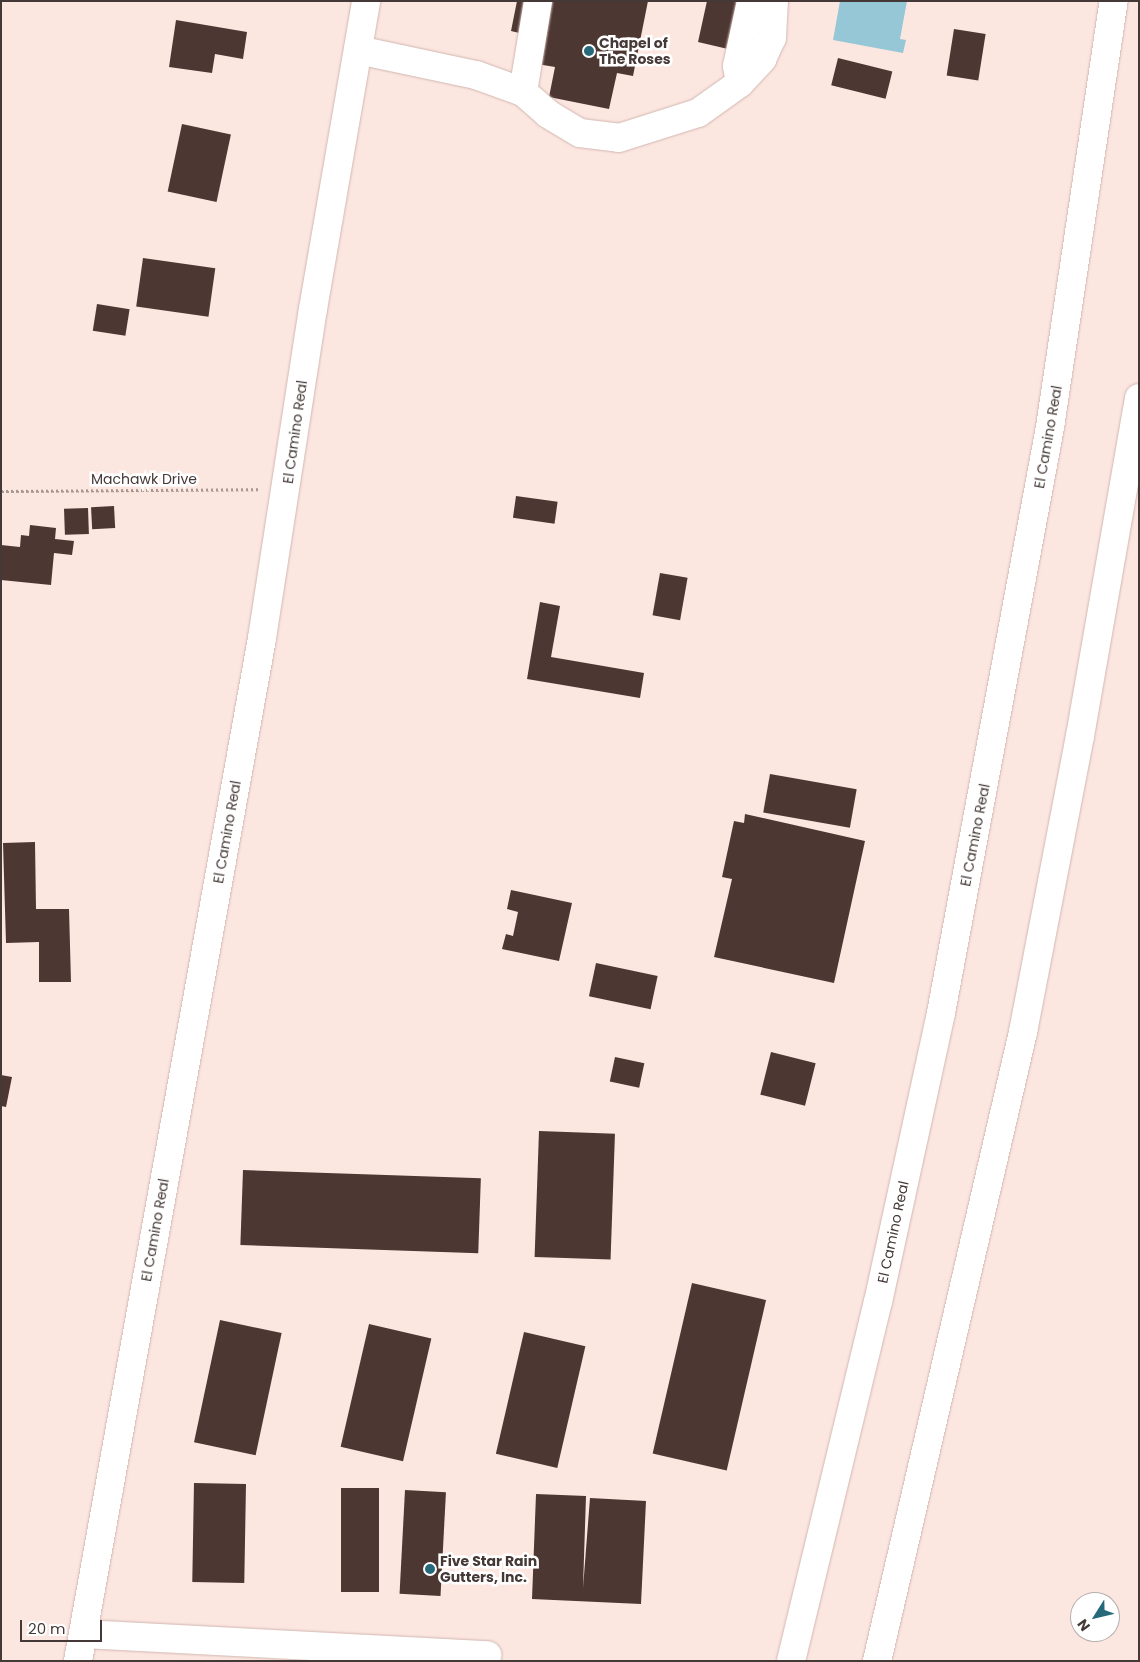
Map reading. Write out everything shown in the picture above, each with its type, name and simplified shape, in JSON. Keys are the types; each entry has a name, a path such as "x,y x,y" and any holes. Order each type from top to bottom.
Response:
{"main road":[{"name":"El Camino Real","path":"78,1661 286,489 313,309 366,1"},
{"path":"523,92 538,1"},
{"path":"740,83 737,66 751,1"},
{"path":"358,50 476,75 523,92 548,114 580,133 619,138 698,113 740,83 762,60 772,38 774,1"},
{"name":"El Camino Real","path":"791,1661 878,1302 945,994 1050,428 1114,1"},
{"path":"877,1661 1023,1032 1080,736 1139,398"},
{"path":"83,1634 487,1655"}],"path":[{"name":"Machawk Drive","path":"1,491 286,489"}],"water":[{"path":"840,1 907,1 900,39 906,40 903,53 833,40"}],"building":[{"name":"Chapel of The Roses","path":"517,1 648,1 633,76 617,73 609,109 549,97 555,67 537,64 532,36 511,31"},
{"name":"Chapel of The Roses","path":"707,1 743,1 765,8 758,50 728,49 698,42"},
{"path":"176,20 247,32 243,59 215,54 212,73 169,67"},
{"path":"954,29 986,34 978,80 947,75"},
{"path":"838,58 892,72 886,99 831,85"},
{"path":"182,124 231,134 217,202 168,191"},
{"path":"143,258 215,268 208,317 136,307"},
{"path":"97,304 130,309 125,336 93,331"},
{"path":"516,496 558,502 555,524 513,518"},
{"path":"114,506 115,528 92,529 91,507"},
{"path":"88,508 89,534 65,535 64,509"},
{"path":"30,525 56,528 55,539 74,541 72,555 54,553 51,585 1,580 1,545 20,547 21,535 29,536"},
{"path":"660,573 688,578 680,620 653,615"},
{"path":"540,602 560,606 551,657 644,673 640,698 527,679"},
{"path":"770,774 857,789 850,828 763,812"},
{"path":"745,814 865,841 834,983 714,957 732,879 722,877 734,821 744,823"},
{"path":"35,842 36,909 69,909 71,982 39,982 39,942 6,943 3,843"},
{"path":"511,890 572,903 559,961 502,949 506,934 513,936 518,912 507,909"},
{"path":"596,963 658,976 651,1009 589,996"},
{"path":"771,1052 816,1063 805,1106 760,1095"},
{"path":"615,1057 644,1063 639,1088 610,1081"},
{"path":"1,1075 12,1077 6,1107 1,1106"},
{"path":"539,1131 615,1134 611,1260 535,1257"},
{"path":"243,1170 481,1178 478,1253 240,1245"},
{"path":"692,1283 766,1300 727,1471 653,1454"},
{"path":"220,1320 282,1333 256,1455 194,1442"},
{"path":"369,1324 431,1338 403,1461 341,1447"},
{"path":"524,1332 585,1346 557,1468 496,1454"},
{"path":"194,1483 246,1484 244,1583 192,1582"},
{"path":"341,1488 379,1488 379,1592 341,1592"},
{"path":"405,1490 446,1492 441,1596 400,1594"},
{"path":"536,1494 586,1496 583,1588 590,1498 646,1501 641,1604 532,1599"}],"place":[{"name":"Chapel of The Roses","path":"589,51"},
{"name":"Five Star Rain Gutters, Inc.","path":"430,1569"}]}
